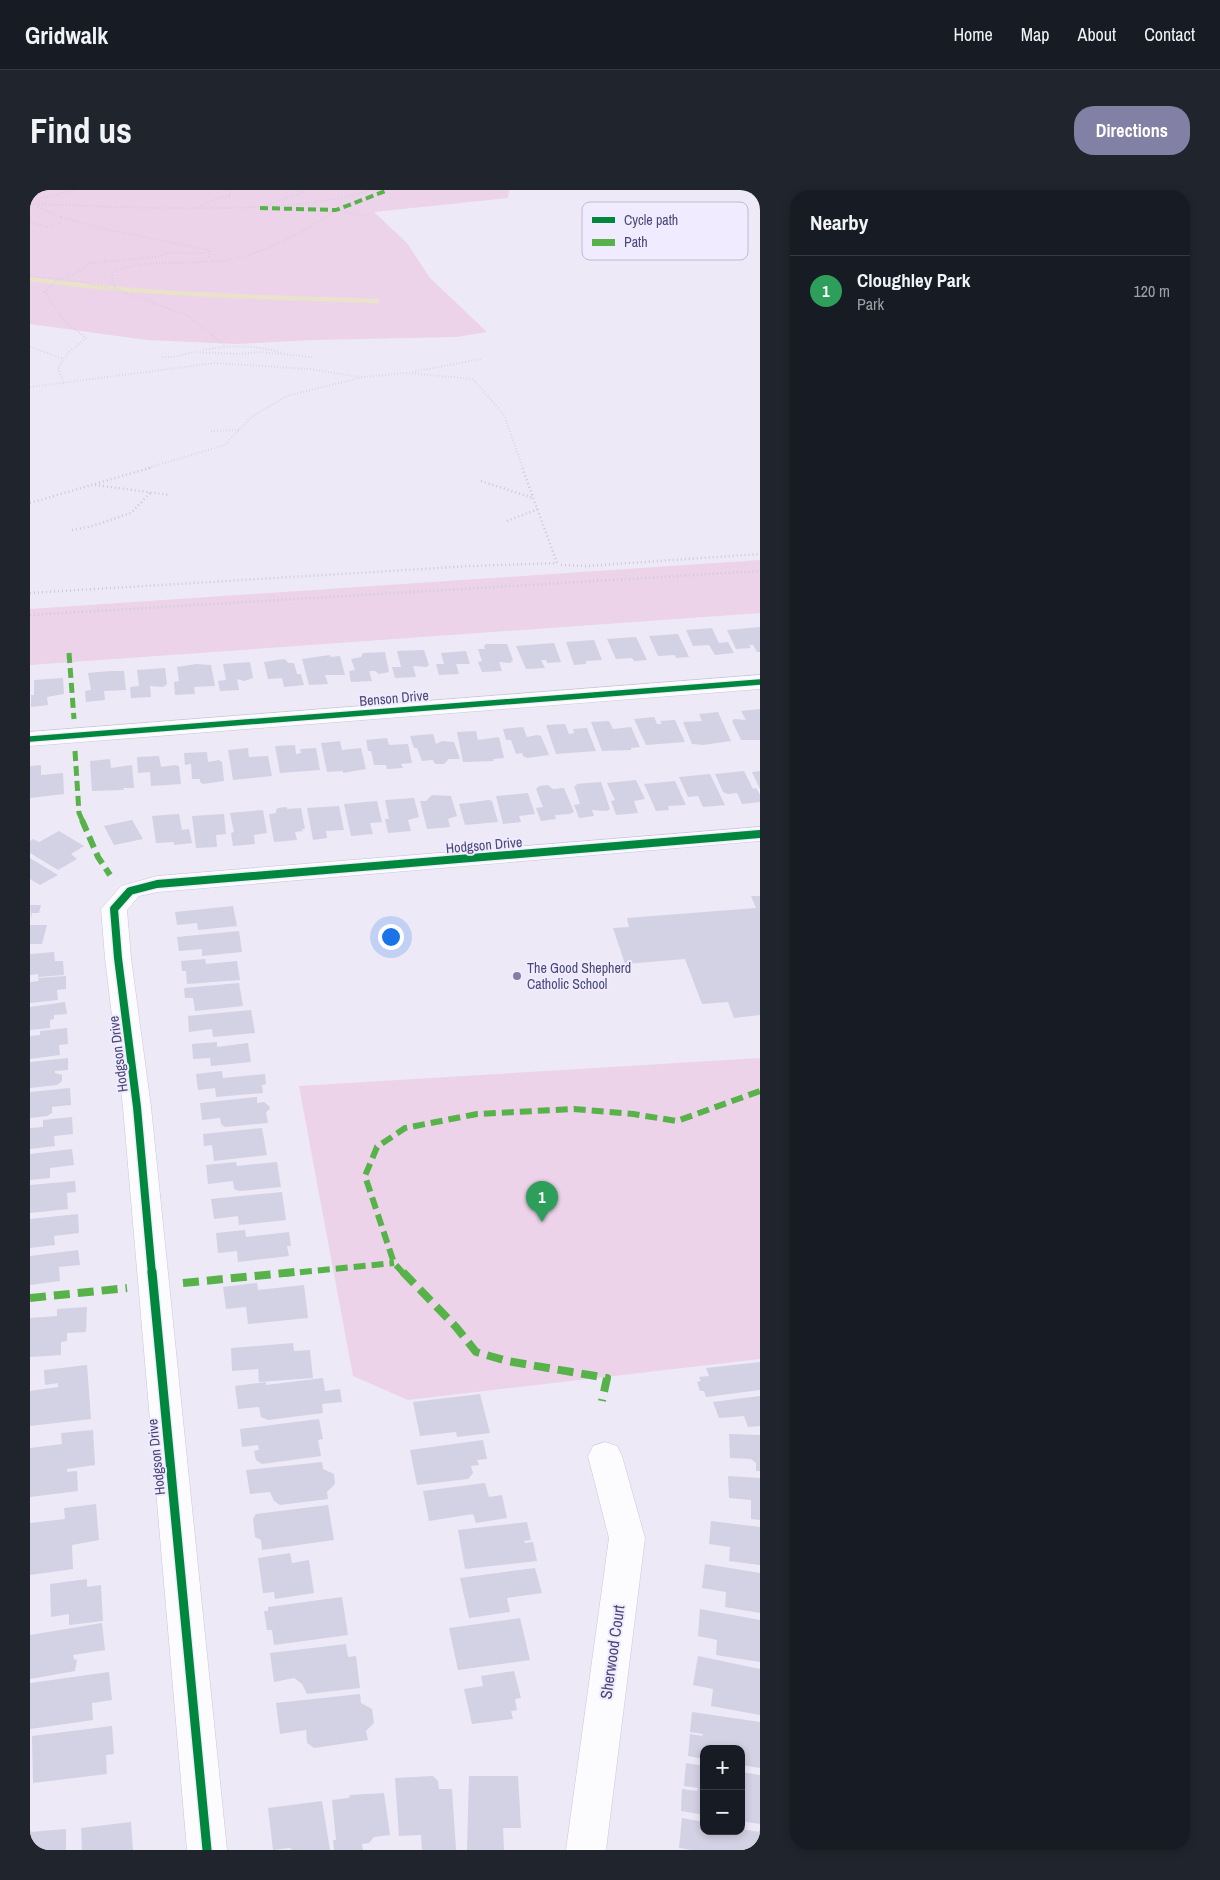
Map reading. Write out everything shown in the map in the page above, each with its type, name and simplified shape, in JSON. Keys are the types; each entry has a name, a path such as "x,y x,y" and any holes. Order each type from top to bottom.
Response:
{"street":[{"name":"Benson Drive","path":"30,739 760,682"},
{"name":"Hodgson Drive","path":"207,1850 152,1286 134,1069 116,938 114,909 130,891 157,884 760,834"},
{"name":"Sherwood Court","path":"586,1850 627,1538 605,1456"}],"path":[{"path":"30,201 75,190"},
{"path":"193,209 218,198 229,196 231,190"},
{"path":"260,208 280,199 296,196 304,192 296,190"},
{"path":"32,204 193,209 284,208 352,196 372,190"},
{"path":"32,204 61,217 109,230 190,245 209,250 209,253"},
{"path":"116,290 112,279 113,272 125,266 149,262 200,262 235,259 280,243 336,210 366,216"},
{"path":"30,222 47,228 54,227 62,222 61,217"},
{"path":"64,382 58,368 64,359 86,338 64,322 45,292 58,280 91,263 156,257 169,253 209,253"},
{"path":"200,262 210,256 209,253"},
{"path":"30,276 83,282 116,290 189,316 225,346"},
{"path":"162,357 173,357 225,346 272,349 288,355"},
{"path":"30,347 64,359"},
{"path":"195,352 240,354 260,352 312,357"},
{"path":"30,503 225,445 251,417 287,396 363,378 406,373 481,359"},
{"path":"30,387 215,363 309,369 363,378"},
{"path":"30,593 461,566 557,563 504,414 473,379 406,373"},
{"path":"211,431 239,430"},
{"path":"481,481 534,498"},
{"path":"92,485 170,495"},
{"path":"72,530 92,526 130,512 152,492"},
{"path":"507,521 538,510"},
{"path":"561,565 586,566 760,554"},
{"path":"30,615 760,570"}],"shaded area":[{"path":"30,190 509,190 508,198 374,212 407,243 430,278 487,332 456,337 313,340 236,344 147,340 30,324"},
{"path":"760,560 760,613 30,665 30,609"},
{"path":"760,1058 760,1359 408,1400 353,1376 299,1086"}],"building":[{"path":"760,627 760,652 757,652 753,645 749,645 751,648 736,649 727,630"},
{"path":"712,628 719,643 728,642 734,653 715,655 709,645 693,646 686,630"},
{"path":"678,634 689,657 676,658 675,655 658,656 649,636"},
{"path":"636,637 647,660 634,661 632,658 616,659 607,639"},
{"path":"594,640 602,660 586,661 586,664 574,665 566,642"},
{"path":"554,643 561,662 547,663 546,660 541,660 545,668 526,669 516,646"},
{"path":"486,644 507,644 513,660 510,663 499,662 502,671 482,672 478,662 482,661 478,649 485,649 484,646"},
{"path":"424,650 429,665 426,667 413,666 416,677 395,678 392,667 401,667 397,651"},
{"path":"466,651 470,664 456,664 459,674 439,675 436,664 444,664 441,653"},
{"path":"385,652 389,672 379,674 375,671 369,671 372,681 351,682 349,671 355,670 351,659 361,657 363,653"},
{"path":"330,655 330,657 340,656 345,675 325,675 328,684 309,685 302,659"},
{"path":"284,659 288,663 294,663 297,674 301,674 304,685 284,687 282,678 268,679 264,662"},
{"path":"250,662 253,678 244,681 237,679 239,690 220,691 218,681 226,680 223,664"},
{"path":"196,664 211,665 215,686 194,687 195,694 175,695 174,682 179,681 177,667"},
{"path":"165,668 167,684 163,687 150,686 151,697 131,698 130,687 139,686 137,670"},
{"path":"124,671 126,690 104,691 105,700 86,702 85,691 91,690 88,673"},
{"path":"63,678 64,694 47,697 48,705 31,707 31,695 34,695 34,680"},
{"path":"760,709 760,740 741,740 732,721 734,719 746,720 741,711"},
{"path":"718,712 731,741 703,745 692,744 683,722 702,721 699,714"},
{"path":"654,717 657,724 662,724 660,721 675,720 685,742 646,745 634,719"},
{"path":"609,721 613,729 631,727 640,747 631,748 631,750 602,751 591,722"},
{"path":"565,724 569,734 574,733 573,729 587,728 596,751 556,754 546,725"},
{"path":"523,727 527,737 541,736 549,755 527,758 522,753 516,754 511,740 506,740 503,729"},
{"path":"476,731 478,740 499,737 504,758 493,759 494,761 463,762 457,732"},
{"path":"433,734 436,744 442,741 454,742 460,759 449,759 444,764 434,763 433,760 422,761 417,748 414,748 410,736"},
{"path":"387,738 389,745 408,744 412,763 401,764 403,768 387,769 386,765 374,765 366,740"},
{"path":"340,741 342,750 361,748 366,769 343,773 343,771 327,772 321,743"},
{"path":"295,745 296,754 301,753 300,749 316,748 320,770 280,773 275,746"},
{"path":"248,748 249,757 268,756 272,776 233,780 228,750"},
{"path":"207,752 208,762 219,760 222,762 224,781 203,784 200,782 200,779 192,779 191,764 185,765 184,753"},
{"path":"159,756 161,767 179,766 181,784 151,786 150,772 138,773 137,757"},
{"path":"110,759 111,768 132,765 134,788 92,791 90,761"},
{"path":"41,765 41,775 63,773 64,794 30,798 30,766"},
{"path":"744,771 753,789 756,788 760,795 760,802 742,804 737,793 728,794 723,792 715,774"},
{"path":"760,771 760,789 752,772"},
{"path":"710,774 725,805 703,807 698,796 688,797 679,777"},
{"path":"636,780 645,799 634,801 638,813 616,815 611,801 615,800 607,783"},
{"path":"675,781 686,805 668,806 669,810 656,811 644,784"},
{"path":"601,782 610,809 607,811 592,810 594,816 579,818 574,805 580,804 574,786 577,786 576,784"},
{"path":"548,785 553,789 564,788 574,812 555,815 556,819 541,821 536,808 543,807 536,789 539,786"},
{"path":"528,793 535,814 519,816 521,822 503,824 496,796"},
{"path":"432,795 451,796 457,816 448,819 450,827 427,829 420,801 426,801"},
{"path":"414,798 419,817 408,820 411,831 388,833 385,819 389,819 385,800"},
{"path":"377,801 382,822 370,823 373,834 351,836 344,804"},
{"path":"492,801 498,822 465,825 459,804"},
{"path":"339,806 344,830 326,831 327,838 313,840 307,808"},
{"path":"287,807 287,809 301,808 305,829 295,832 297,840 274,842 269,814 276,813 278,808"},
{"path":"263,810 267,833 254,835 255,844 233,846 231,833 234,832 230,813"},
{"path":"179,814 182,830 189,829 192,843 174,845 174,842 156,843 152,816"},
{"path":"224,814 226,834 216,835 217,847 196,848 192,816"},
{"path":"132,820 143,839 114,845 104,826"},
{"path":"59,831 84,846 71,854 77,859 58,870 30,853 30,841 33,839 39,842"},
{"path":"30,858 58,875 40,885 30,879"},
{"path":"751,896 760,896 760,1015 734,1018 728,1002 702,1004 685,959 625,964 613,928 629,927 627,918 756,908"},
{"path":"30,905 41,905 39,913 32,913 31,918"},
{"path":"233,906 237,926 198,930 197,923 177,925 175,912"},
{"path":"30,925 47,925 42,944 30,944"},
{"path":"239,931 242,952 202,956 202,949 179,951 177,937"},
{"path":"54,952 55,961 63,961 64,975 38,977 38,974 30,975 30,954"},
{"path":"205,959 206,964 237,961 240,980 187,984 186,971 182,971 181,961"},
{"path":"66,976 66,989 57,990 58,1000 30,1003 30,982 39,981 38,978"},
{"path":"239,983 243,1006 195,1011 193,998 185,998 184,988"},
{"path":"65,1002 67,1014 54,1015 54,1019 50,1020 50,1028 30,1030 30,1007"},
{"path":"251,1010 255,1033 213,1037 212,1029 189,1032 188,1016"},
{"path":"67,1028 68,1044 59,1045 60,1055 30,1059 30,1036 40,1035 40,1031"},
{"path":"217,1042 217,1047 248,1043 251,1062 211,1066 210,1058 193,1059 192,1044"},
{"path":"68,1058 68,1070 55,1071 55,1073 62,1075 62,1081 57,1085 30,1088 30,1062"},
{"path":"222,1071 223,1078 265,1074 266,1084 262,1085 263,1093 216,1097 215,1088 198,1090 196,1074"},
{"path":"70,1088 71,1105 52,1107 52,1113 47,1116 30,1118 30,1092"},
{"path":"257,1097 257,1103 264,1102 269,1106 270,1109 266,1112 268,1123 225,1127 221,1124 220,1118 202,1120 200,1103"},
{"path":"72,1117 73,1134 54,1136 55,1146 30,1149 30,1128 43,1127 43,1120"},
{"path":"262,1128 267,1155 214,1161 212,1145 204,1146 203,1134"},
{"path":"72,1149 74,1165 50,1168 50,1178 30,1180 30,1154"},
{"path":"236,1162 237,1166 277,1162 281,1187 239,1191 234,1189 233,1181 208,1184 206,1165"},
{"path":"75,1181 76,1192 67,1193 68,1209 30,1213 30,1185"},
{"path":"282,1192 286,1220 239,1225 238,1216 214,1219 211,1199"},
{"path":"78,1214 79,1233 54,1236 55,1245 30,1248 30,1219"},
{"path":"245,1230 246,1237 289,1232 291,1246 287,1246 289,1256 238,1262 237,1251 218,1253 216,1233"},
{"path":"78,1250 80,1265 59,1267 60,1281 30,1285 30,1256"},
{"path":"257,1283 258,1290 304,1285 308,1318 248,1324 246,1307 226,1309 223,1287"},
{"path":"87,1307 86,1332 67,1333 67,1341 61,1342 61,1355 30,1357 30,1318 57,1316 57,1309"},
{"path":"293,1343 294,1351 310,1350 313,1378 259,1382 258,1369 232,1371 231,1348"},
{"path":"760,1362 760,1390 706,1397 704,1391 700,1391 697,1382 701,1381 699,1377 709,1376 706,1368"},
{"path":"87,1365 91,1419 30,1426 30,1391 58,1387 58,1383 45,1385 44,1370"},
{"path":"323,1378 325,1391 340,1389 342,1402 322,1404 323,1413 268,1420 261,1417 259,1407 238,1409 235,1386 266,1382 266,1385"},
{"path":"480,1394 490,1433 457,1437 456,1432 420,1436 413,1402"},
{"path":"760,1396 760,1426 748,1427 744,1416 719,1418 713,1402"},
{"path":"319,1419 323,1439 318,1440 321,1456 262,1464 256,1460 254,1451 259,1450 258,1445 242,1447 240,1429"},
{"path":"93,1430 95,1465 67,1469 67,1472 77,1471 78,1491 30,1497 30,1448 62,1444 61,1433"},
{"path":"729,1434 760,1435 760,1471 756,1471 756,1463 751,1459 730,1458"},
{"path":"483,1440 487,1459 477,1460 479,1465 471,1466 473,1473 468,1479 417,1485 410,1450"},
{"path":"322,1462 323,1469 334,1474 335,1484 327,1492 328,1499 280,1505 274,1501 270,1492 250,1494 246,1470"},
{"path":"728,1476 760,1478 760,1520 751,1519 751,1500 729,1498"},
{"path":"485,1483 489,1497 502,1495 507,1518 476,1523 473,1514 429,1521 423,1491"},
{"path":"96,1504 99,1540 72,1545 73,1569 30,1575 30,1523 65,1519 64,1508"},
{"path":"328,1505 334,1540 262,1550 261,1540 255,1537 253,1519 256,1514"},
{"path":"711,1521 760,1527 760,1565 729,1561 730,1547 709,1544"},
{"path":"527,1522 531,1540 524,1541 525,1543 533,1542 537,1561 465,1569 458,1530"},
{"path":"290,1553 292,1563 309,1560 314,1593 275,1599 274,1592 263,1593 258,1558"},
{"path":"705,1564 760,1573 760,1613 725,1607 726,1592 702,1588"},
{"path":"535,1568 542,1593 507,1598 510,1612 469,1618 460,1578"},
{"path":"87,1579 87,1587 101,1585 103,1621 69,1625 69,1614 51,1617 50,1584"},
{"path":"342,1597 348,1635 274,1645 272,1630 267,1630 264,1611 268,1611 268,1607"},
{"path":"700,1609 760,1620 760,1662 716,1655 717,1640 698,1636"},
{"path":"520,1618 530,1660 458,1670 449,1628"},
{"path":"102,1623 105,1650 73,1655 74,1660 77,1659 75,1671 30,1679 30,1635"},
{"path":"346,1644 348,1657 356,1656 360,1688 307,1694 302,1684 294,1678 274,1682 270,1653"},
{"path":"698,1656 760,1669 760,1715 711,1706 713,1689 693,1685"},
{"path":"514,1671 521,1698 515,1699 517,1710 511,1711 513,1719 472,1724 464,1689 483,1686 481,1676"},
{"path":"109,1672 112,1700 92,1703 93,1720 30,1729 30,1683"},
{"path":"360,1694 361,1703 372,1709 374,1723 366,1731 368,1740 314,1748 307,1743 306,1730 280,1734 276,1703"},
{"path":"692,1712 760,1722 760,1768 745,1766 745,1745 700,1745 700,1758 688,1756 690,1734 702,1736 703,1734 690,1732"},
{"path":"112,1726 114,1754 106,1755 107,1774 33,1783 32,1736"},
{"path":"686,1763 700,1765 700,1814 681,1811 682,1789 697,1791 698,1788 684,1786"},
{"path":"745,1773 760,1775 760,1824 745,1822"},
{"path":"433,1776 438,1781 439,1789 452,1789 456,1850 422,1850 421,1835 399,1836 395,1778"},
{"path":"469,1776 518,1776 521,1828 503,1828 504,1850 467,1850"},
{"path":"384,1793 390,1835 374,1837 369,1843 362,1844 363,1850 334,1850 333,1840 336,1840 332,1800 349,1798 350,1795"},
{"path":"322,1801 330,1850 292,1850 290,1848 273,1850 268,1808"},
{"path":"682,1818 700,1821 700,1835 745,1835 745,1830 760,1832 760,1850 692,1850 679,1848"},
{"path":"131,1822 133,1850 82,1850 81,1828"},
{"path":"66,1829 66,1850 30,1850 30,1832"}],"waterway":[{"path":"30,279 160,292 377,301"}],"marked path":[{"path":"260,208 336,210 388,190"},
{"path":"69,653 74,719"},
{"path":"75,751 79,813 98,857 110,875"},
{"path":"602,1401 607,1378 507,1361 476,1352 456,1327 394,1263 365,1176 377,1147 405,1128 477,1114 574,1109 633,1114 677,1121 760,1091"},
{"path":"183,1283 394,1263"},
{"path":"30,1298 127,1288"}],"cycle path":[{"path":"30,739 760,682"},
{"path":"207,1850 137,1107 118,958 114,909 130,891 157,884 760,834"}],"place":[{"name":"The Good Shepherd Catholic School","path":"517,976"},
{"name":"Cloughley Park","path":"542,1222"}]}
